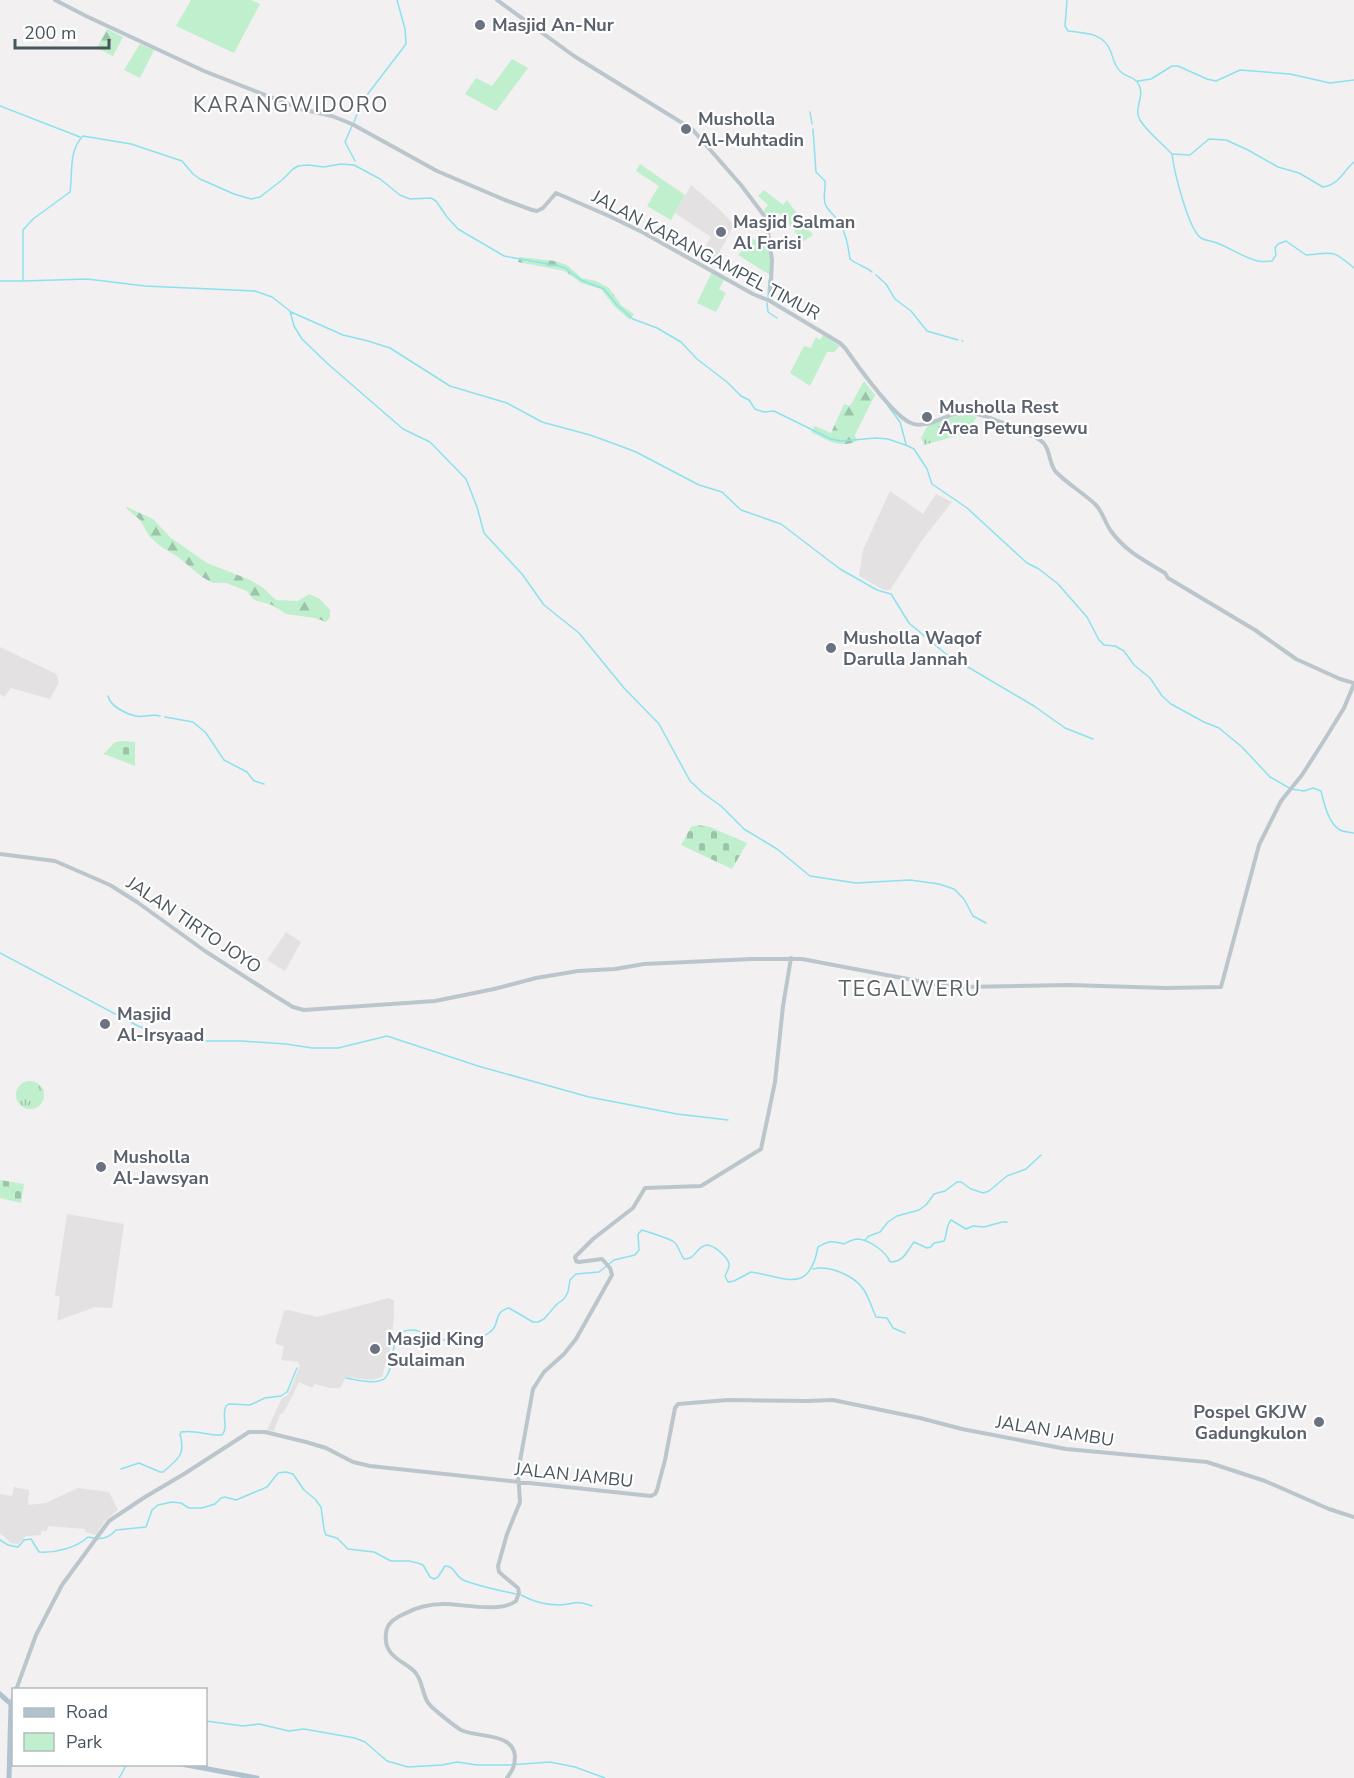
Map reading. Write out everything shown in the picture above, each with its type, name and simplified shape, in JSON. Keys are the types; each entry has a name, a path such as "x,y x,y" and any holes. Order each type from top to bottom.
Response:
{"main road":[{"path":"0,1694 12,1705 9,1778"},
{"path":"192,1766 257,1778"}],"street":[{"name":"JALAN KARANGAMPEL TIMUR","path":"55,0 204,71 301,109 332,116 352,124 437,171 505,200 537,211 543,208 556,193 642,232 753,294 770,301 845,348 877,390 907,422 916,425 957,413 969,412 1007,424 1039,439 1046,446 1053,468 1094,504 1111,531 1133,554 1165,573 1168,578 1255,630 1286,653 1329,674 1354,683"},
{"path":"497,0 574,56 692,129 760,208 767,220 772,266 770,301"},
{"name":"JALAN TIRTO JOYO","path":"0,854 55,861 110,885 205,951 293,1007 313,1010 435,1001 578,971 615,969 644,964 791,958 961,987 1069,985 1221,987 1257,852 1281,801 1315,755 1344,708 1354,683"},
{"path":"507,1778 514,1765 514,1751 509,1744 496,1738 464,1732 430,1705 415,1671 394,1657 389,1649 386,1638 387,1628 393,1620 409,1611 444,1604 506,1607 513,1604 519,1594 516,1585 499,1572 498,1566 507,1534 520,1502 518,1472 534,1386 579,1335 612,1272 605,1261 600,1259 579,1262 575,1259 592,1239 633,1208 645,1188 702,1186 761,1149 765,1139 775,1082 791,958"},
{"name":"JALAN JAMBU","path":"15,1688 49,1608 62,1585 108,1521 249,1432 265,1432 306,1442 370,1466 625,1495 652,1496 656,1493 660,1480 675,1408 678,1404 728,1400 830,1400 1065,1449 1207,1462 1265,1481 1329,1509 1354,1517"}],"shaded area":[{"path":"691,185 734,225 712,266 698,258 711,237 675,213"},
{"path":"890,491 923,514 936,494 952,502 923,539 890,590 884,590 859,576 863,550"},
{"path":"0,647 56,674 59,682 50,699 11,688 4,697 0,694"},
{"path":"286,932 301,942 285,971 267,960"},
{"path":"67,1214 124,1224 112,1308 95,1307 57,1321 60,1297 55,1295"},
{"path":"389,1298 394,1301 394,1316 391,1345 382,1377 372,1380 346,1377 339,1388 315,1384 312,1388 299,1382 288,1405 280,1414 274,1431 267,1430 282,1398 288,1395 300,1366 298,1362 281,1360 284,1347 275,1343 284,1311 317,1317"},
{"path":"14,1487 29,1490 28,1505 46,1503 78,1488 109,1492 118,1510 105,1521 96,1535 85,1532 85,1529 48,1526 47,1531 41,1531 41,1535 26,1536 18,1544 11,1543 0,1533 0,1494 12,1496"}],"green space":[{"path":"191,0 251,0 260,4 234,53 176,26"},
{"path":"107,29 123,37 113,56 97,48"},
{"path":"140,44 154,50 140,78 124,70"},
{"path":"512,59 528,68 496,111 465,94 476,78 492,86"},
{"path":"640,164 685,195 671,220 647,206 659,186 636,171"},
{"path":"764,190 783,205 787,200 813,235 801,243 794,230 779,213 767,216 764,210 768,205 758,196"},
{"path":"752,238 760,244 767,238 771,265 770,275 738,255"},
{"path":"520,257 555,261 567,265 582,278 596,281 609,288 622,306 634,314 630,320 614,306 601,289 581,283 565,271 518,262"},
{"path":"712,272 724,280 719,289 726,293 716,312 697,303"},
{"path":"823,335 840,346 834,352 827,352 810,386 790,373 804,346 811,348 816,337 820,340"},
{"path":"864,381 875,395 855,435 857,441 839,444 811,432 815,426 831,433 844,404 850,406"},
{"path":"956,416 977,417 966,433 924,445 921,438 928,425"},
{"path":"127,507 153,519 171,538 207,563 248,579 262,587 276,600 298,601 309,594 320,599 330,610 330,617 326,622 286,614 272,605 254,600 247,591 226,583 213,583 160,546 149,536 140,520"},
{"path":"135,742 135,766 104,754 114,743"},
{"path":"698,825 710,827 747,843 732,869 681,845 691,827"},
{"path":"30,1081 40,1085 44,1095 40,1105 30,1109 20,1105 16,1095 20,1085"},
{"path":"0,1180 24,1184 21,1203 0,1198"}],"waterway":[{"path":"364,99 406,44 405,29 397,0"},
{"path":"1067,0 1065,26 1068,31 1094,35 1104,41 1119,70 1139,85 1141,94 1138,115 1143,125 1172,154 1190,155 1209,139 1226,140 1278,167 1299,173 1323,187 1337,181 1354,162"},
{"path":"1138,81 1151,79 1172,66 1178,66 1216,81 1240,70 1290,74 1330,83 1354,80"},
{"path":"354,122 362,102"},
{"path":"0,106 80,137"},
{"path":"810,112 812,124"},
{"path":"352,126 345,142 355,161"},
{"path":"813,129 816,172 825,181 826,206 843,230 850,259 872,272"},
{"path":"0,281 23,281 23,230 33,219 70,192 73,156 83,136 131,144 182,161 200,179 251,199 260,197 298,166 354,165 380,179 400,195 410,199 431,198 436,201 458,229 504,256 559,266 581,280 604,289 633,319 657,328 681,342 697,359 741,396 749,400 755,409 764,412 774,411 831,439 841,441 888,439 914,449 927,469 932,484 967,508 1027,563 1058,584 1087,617 1099,640 1104,645 1115,646 1124,651 1134,665 1150,678 1162,696 1171,704 1219,728 1242,747 1270,777 1291,789 1304,791 1313,788 1321,791 1332,823 1340,830 1354,833"},
{"path":"1172,154 1187,212 1196,233 1201,238 1261,261 1272,261 1276,255 1275,248 1286,241 1306,255 1332,253 1354,268"},
{"path":"876,275 886,284 895,299 911,311 927,331 958,340"},
{"path":"23,281 87,279 145,286 255,291 272,297 290,311 294,326 302,339 328,364 403,429 430,442 466,479 484,533 522,574 544,605 579,633 624,688 659,724 690,781 721,806 744,829 777,849 810,876 856,883 910,880 939,884 954,889 964,899 973,916 986,923"},
{"path":"768,297 769,280"},
{"path":"767,303 768,312 777,318"},
{"path":"291,312 343,335 390,348 450,386 507,403 542,422 590,435 636,452 699,485 722,492 741,510 781,524 840,569 877,590 891,594 909,623 946,654 1034,706 1065,728 1093,739"},
{"path":"888,406 900,422 906,444"},
{"path":"108,696 115,706 128,713 139,716 160,716"},
{"path":"165,717 193,722 206,733 224,760 247,772 254,781 264,784"},
{"path":"0,953 138,1026 185,1041 242,1041 312,1048 338,1048 387,1036 478,1066 589,1097 677,1114 728,1120"},
{"path":"865,1240 880,1232 897,1216 919,1210 934,1194 945,1191 957,1182 983,1193 989,1191 1007,1176 1026,1169 1041,1155"},
{"path":"346,1378 373,1382 386,1377 396,1336 403,1331 417,1331 447,1341 473,1339 490,1332 500,1312 509,1308 533,1322 538,1322 564,1299 570,1280 576,1274 599,1272 614,1260 635,1255 639,1250 638,1234 642,1230 674,1242 684,1259 691,1257 703,1246 713,1247 723,1254 729,1263 725,1276 728,1282 751,1272 785,1279 802,1277 809,1272 818,1247 828,1242 844,1244 858,1239 862,1240 881,1250 890,1262 895,1262 905,1255 914,1242 927,1248 934,1243 944,1241 951,1220 966,1229 1007,1222"},
{"path":"813,1269 834,1270 855,1280 864,1290 876,1317 887,1318 893,1328 905,1333"},
{"path":"121,1469 139,1463 163,1472 173,1464 181,1452 181,1432 222,1435 225,1428 226,1406 229,1404 250,1405 265,1398 281,1396 287,1392 297,1368"},
{"path":"0,1540 18,1547 24,1540 31,1539 39,1552 59,1551 72,1547 88,1537 104,1538 116,1530 146,1527 152,1510 158,1505 172,1502 181,1503 189,1508 202,1508 215,1504 225,1497 236,1500 267,1487 278,1473 286,1472 293,1474 304,1490 321,1507 326,1535 337,1538 348,1549 374,1552 391,1561 418,1563 423,1565 430,1577 434,1579 445,1566 448,1566 463,1580 516,1594"},
{"path":"521,1595 549,1604 578,1603 592,1606"},
{"path":"207,1721 243,1726 259,1724 289,1731 304,1729 355,1738 365,1742 387,1761 408,1767 457,1762 477,1765 550,1762 575,1767 605,1778"},
{"path":"119,1778 126,1766"}],"place":[{"name":"Masjid An-Nur","path":"480,25"},
{"name":"Musholla Al-Muhtadin","path":"686,129"},
{"name":"Masjid Salman Al Farisi","path":"721,232"},
{"name":"Musholla Rest Area Petungsewu","path":"927,417"},
{"name":"Musholla Waqof Darulla Jannah","path":"831,648"},
{"name":"Masjid Al-Irsyaad","path":"105,1024"},
{"name":"Musholla Al-Jawsyan","path":"101,1167"},
{"name":"Masjid King Sulaiman","path":"375,1349"},
{"name":"Pospel GKJW Gadungkulon","path":"1319,1422"}],"district":[{"name":"KARANGWIDORO","path":"291,105"},
{"name":"TEGALWERU","path":"910,989"}]}
